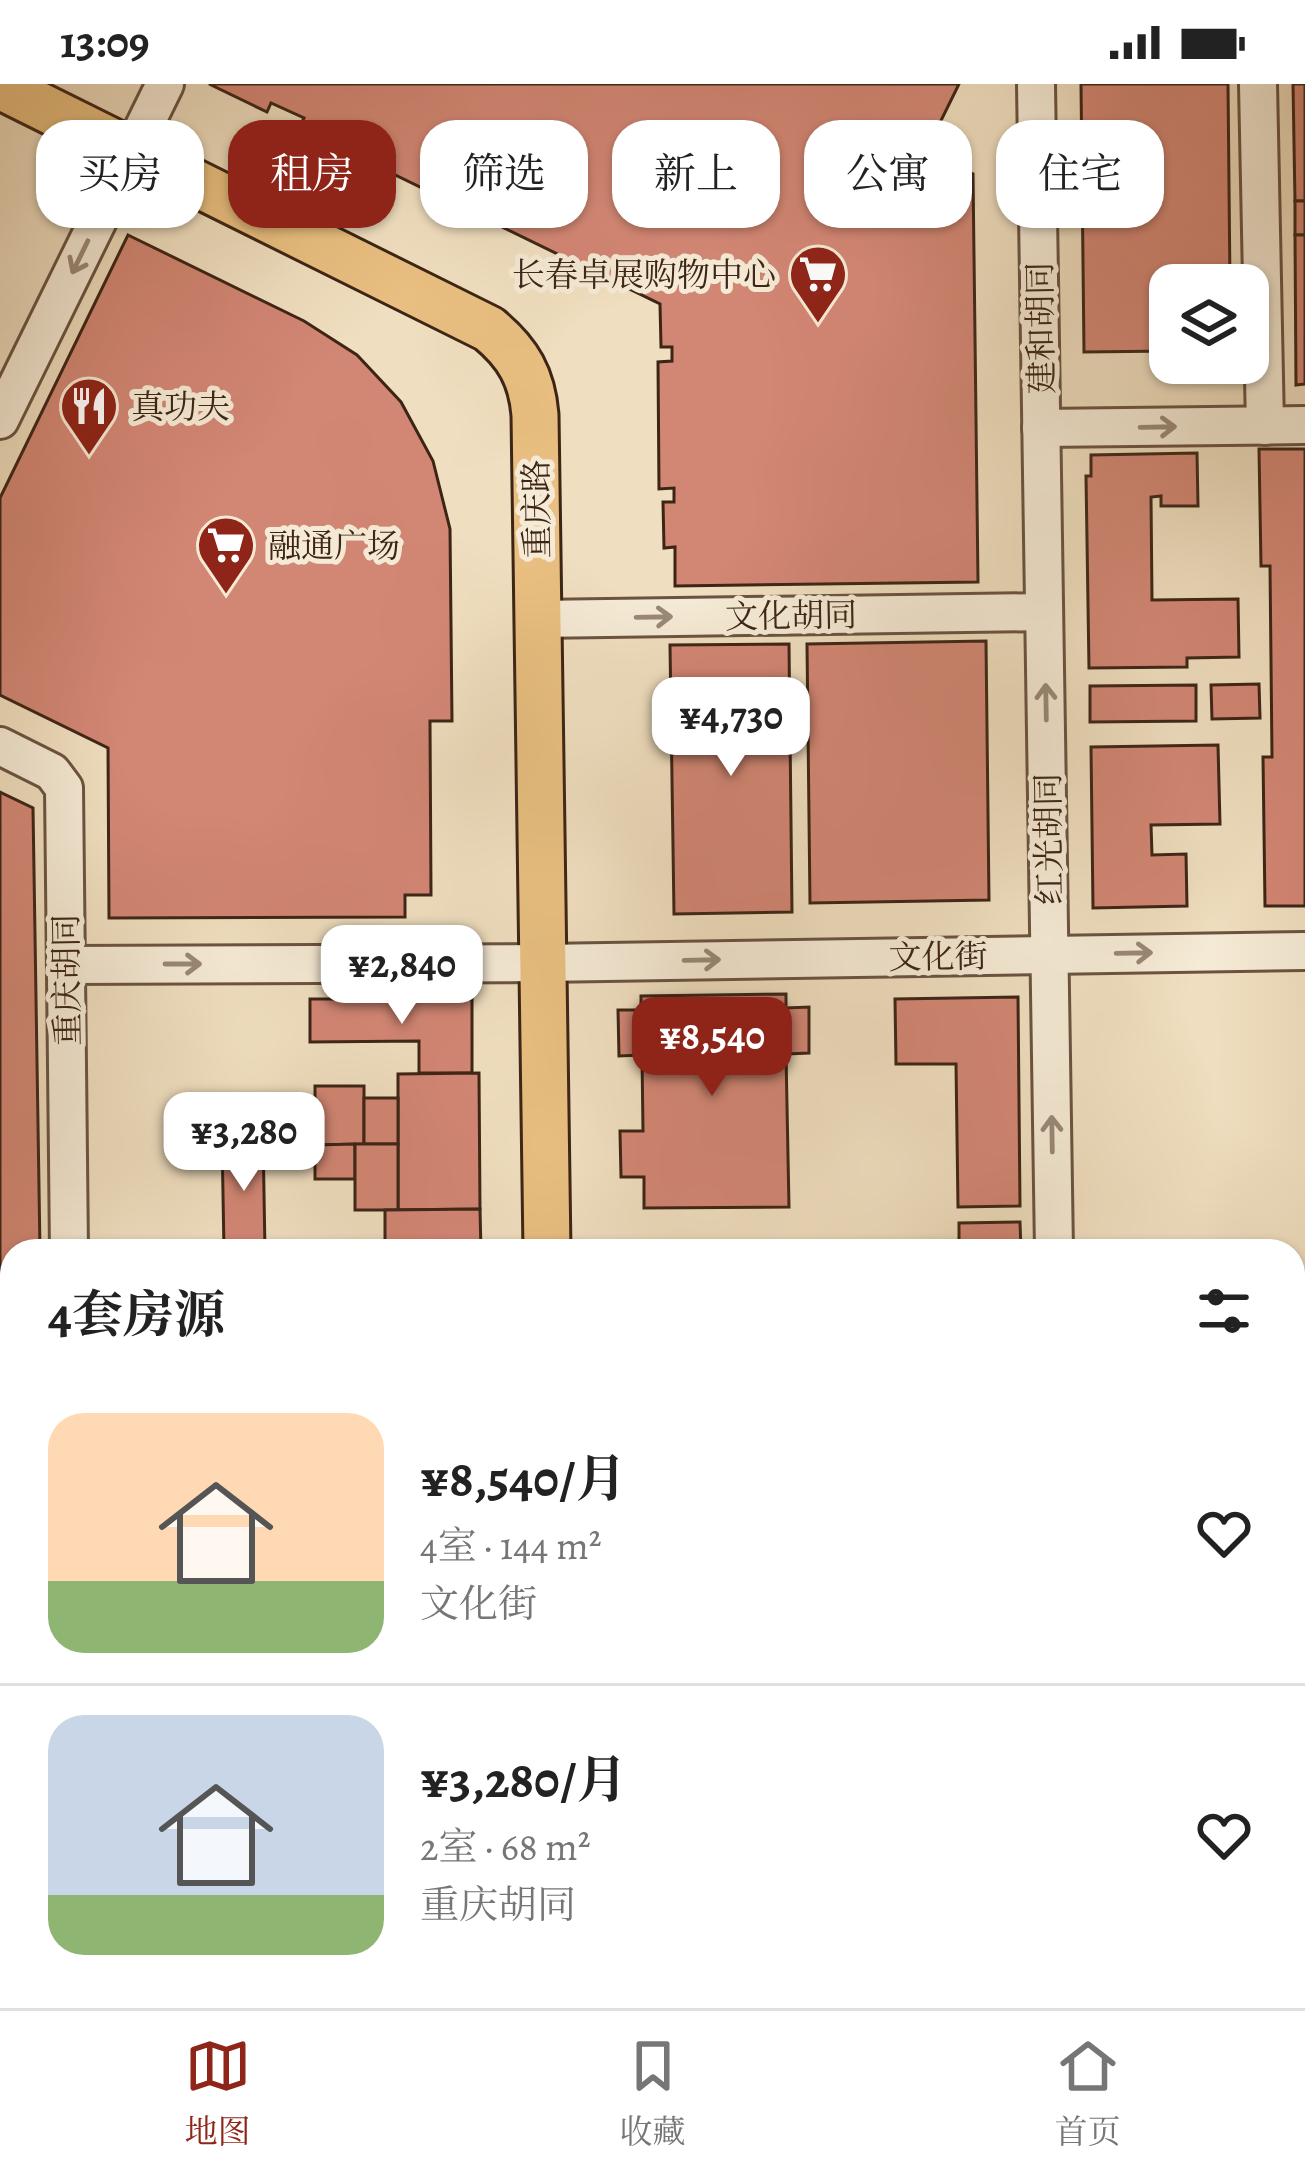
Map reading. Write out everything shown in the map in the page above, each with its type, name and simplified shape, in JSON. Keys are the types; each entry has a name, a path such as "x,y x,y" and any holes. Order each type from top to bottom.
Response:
{"main road":[{"name":"重庆路","path":"0,86 68,120"},
{"name":"重庆路","path":"204,188 489,329 524,366 533,393 547,1239"}],"street":[{"path":"148,120 165,84"},
{"name":"建和胡同","path":"1036,84 1041,428"},
{"path":"1258,84 1265,425"},
{"path":"0,420 95,228"},
{"path":"1041,428 1305,425"},
{"name":"红光胡同","path":"1041,428 1054,1239"},
{"name":"文化胡同","path":"538,619 1044,612"},
{"name":"重庆胡同","path":"0,746 52,772 64,788 69,1239"},
{"name":"文化街","path":"66,965 1305,951"}],"building":[{"name":"长春卓展购物中心","path":"209,84 959,84 941,120 804,120 804,228 972,228 973,174 978,582 675,586 675,547 664,548 663,502 674,502 674,488 659,489 658,362 672,361 672,347 661,347 660,304 504,228 588,228 588,120 420,120 420,187 396,175 396,120 303,120 271,103 267,112"},
{"path":"1081,84 1228,84 1230,264 1149,264 1149,351 1084,352 1083,228 1164,228 1164,120 1081,120"},
{"path":"1293,84 1305,84 1305,201 1295,201"},
{"path":"1295,201 1305,201 1305,235 1295,235"},
{"name":"融通广场","path":"128,235 304,321 357,355 401,402 433,461 450,529 452,721 430,721 431,895 405,895 405,917 109,918 108,748 0,695 0,498"},
{"path":"1295,235 1305,235 1305,384 1296,385"},
{"path":"1259,449 1305,449 1305,906 1265,906 1263,757 1272,757 1270,566 1261,566"},
{"path":"1197,453 1198,506 1161,506 1161,496 1151,497 1152,600 1238,599 1239,657 1187,658 1187,667 1089,668 1086,476 1091,476 1091,455"},
{"path":"986,641 989,900 810,903 807,644"},
{"path":"789,644 792,912 674,914 670,645"},
{"path":"1259,684 1260,718 1212,719 1211,685"},
{"path":"1196,685 1196,721 1090,722 1090,686"},
{"path":"1218,745 1220,824 1151,825 1152,855 1186,854 1187,906 1093,908 1091,747"},
{"path":"0,792 33,808 40,1239 0,1239"},
{"path":"786,994 786,1008 809,1007 809,1053 786,1054 789,1207 644,1208 644,1177 621,1177 620,1131 643,1131 642,1055 619,1056 618,1010 641,1010 641,996"},
{"path":"1018,997 1020,1206 958,1207 956,1064 896,1064 895,999"},
{"path":"310,999 472,999 472,1073 419,1073 419,1041 310,1042"},
{"path":"479,1073 480,1209 398,1210 398,1074"},
{"path":"315,1086 364,1086 364,1144 315,1145"},
{"path":"364,1098 398,1098 398,1144 364,1144"},
{"path":"263,1136 265,1239 224,1239 222,1137"},
{"path":"355,1144 355,1179 315,1179 315,1145"},
{"path":"355,1144 398,1144 398,1210 355,1210"},
{"path":"480,1209 481,1239 385,1239 385,1210"},
{"path":"1020,1222 1021,1239 959,1239 959,1223"}],"place":[{"name":"长春卓展购物中心","path":"818,325"},
{"name":"真功夫","path":"89,457"},
{"name":"融通广场","path":"226,596"}]}
